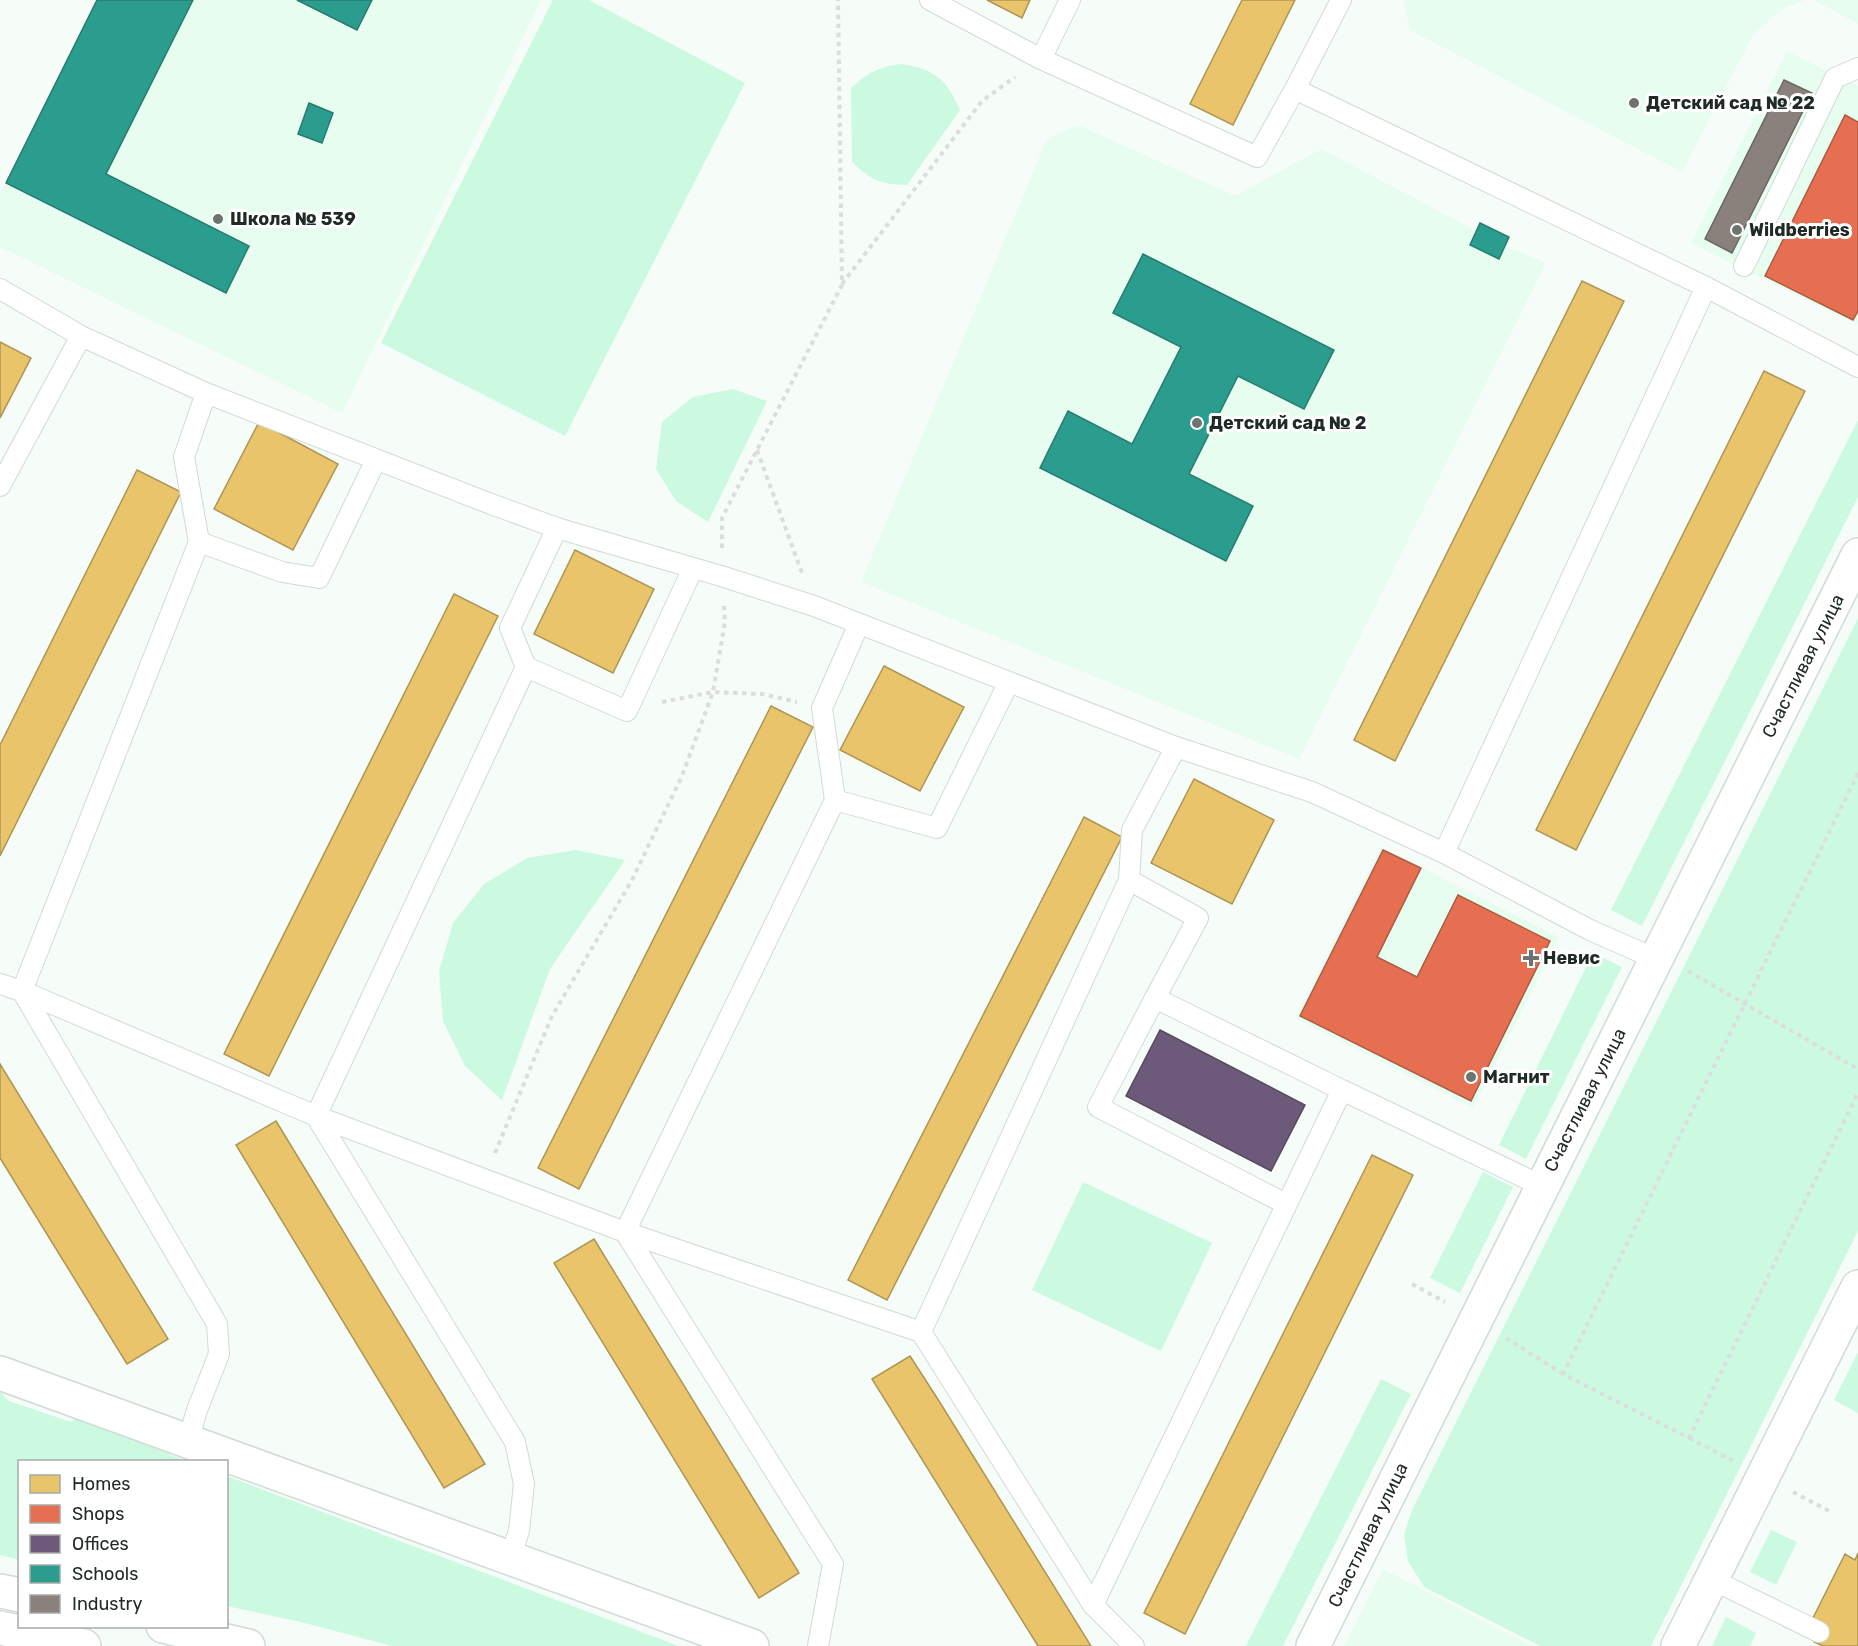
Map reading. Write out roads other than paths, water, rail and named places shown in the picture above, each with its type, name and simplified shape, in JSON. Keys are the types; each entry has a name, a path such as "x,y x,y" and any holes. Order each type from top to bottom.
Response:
{"street":[{"name":"Счастливая улица","path":"1314,1646 1858,555"},
{"path":"1678,1646 1858,1287"},
{"path":"0,1373 752,1646"},
{"path":"0,1590 18,1594"},
{"path":"0,1628 84,1646"},
{"path":"172,1628 248,1646"}],"lane":[{"path":"930,0 1041,59 1257,158 1341,0"},
{"path":"1041,59 1070,0"},
{"path":"1744,266 1835,78 1858,68"},
{"path":"1295,89 1706,287 1858,367"},
{"path":"1444,853 1706,287"},
{"path":"0,289 81,336 206,393 376,460 557,528 722,576 814,606 1176,747 1312,792 1444,853 1590,930 1656,959"},
{"path":"0,486 81,336"},
{"path":"22,991 199,542 184,457 206,393"},
{"path":"199,542 282,573 319,578 376,460"},
{"path":"557,528 510,628 526,667 627,711 693,568"},
{"path":"625,1232 835,800 822,708 859,624"},
{"path":"316,1116 526,667"},
{"path":"835,800 937,828 1009,682"},
{"path":"921,1332 1129,880 1132,830 1176,747"},
{"path":"1129,880 1198,918 1098,1107 1286,1204"},
{"path":"0,984 22,991 316,1116 625,1232 921,1332 1092,1605 1134,1646"},
{"path":"22,991 217,1324 219,1354 197,1410 188,1441"},
{"path":"1155,998 1542,1186"},
{"path":"1092,1605 1342,1090"},
{"path":"316,1116 515,1442 524,1484 519,1532 510,1558"},
{"path":"625,1232 833,1564 818,1646"},
{"path":"1711,1579 1819,1632"}],"place":[{"name":"Детский сад № 22","path":"1634,103"},
{"name":"Школа № 539","path":"218,219"},
{"name":"Wildberries","path":"1737,230"},
{"name":"Детский сад № 2","path":"1197,423"},
{"name":"Невис","path":"1531,958"},
{"name":"Магнит","path":"1471,1077"}]}
